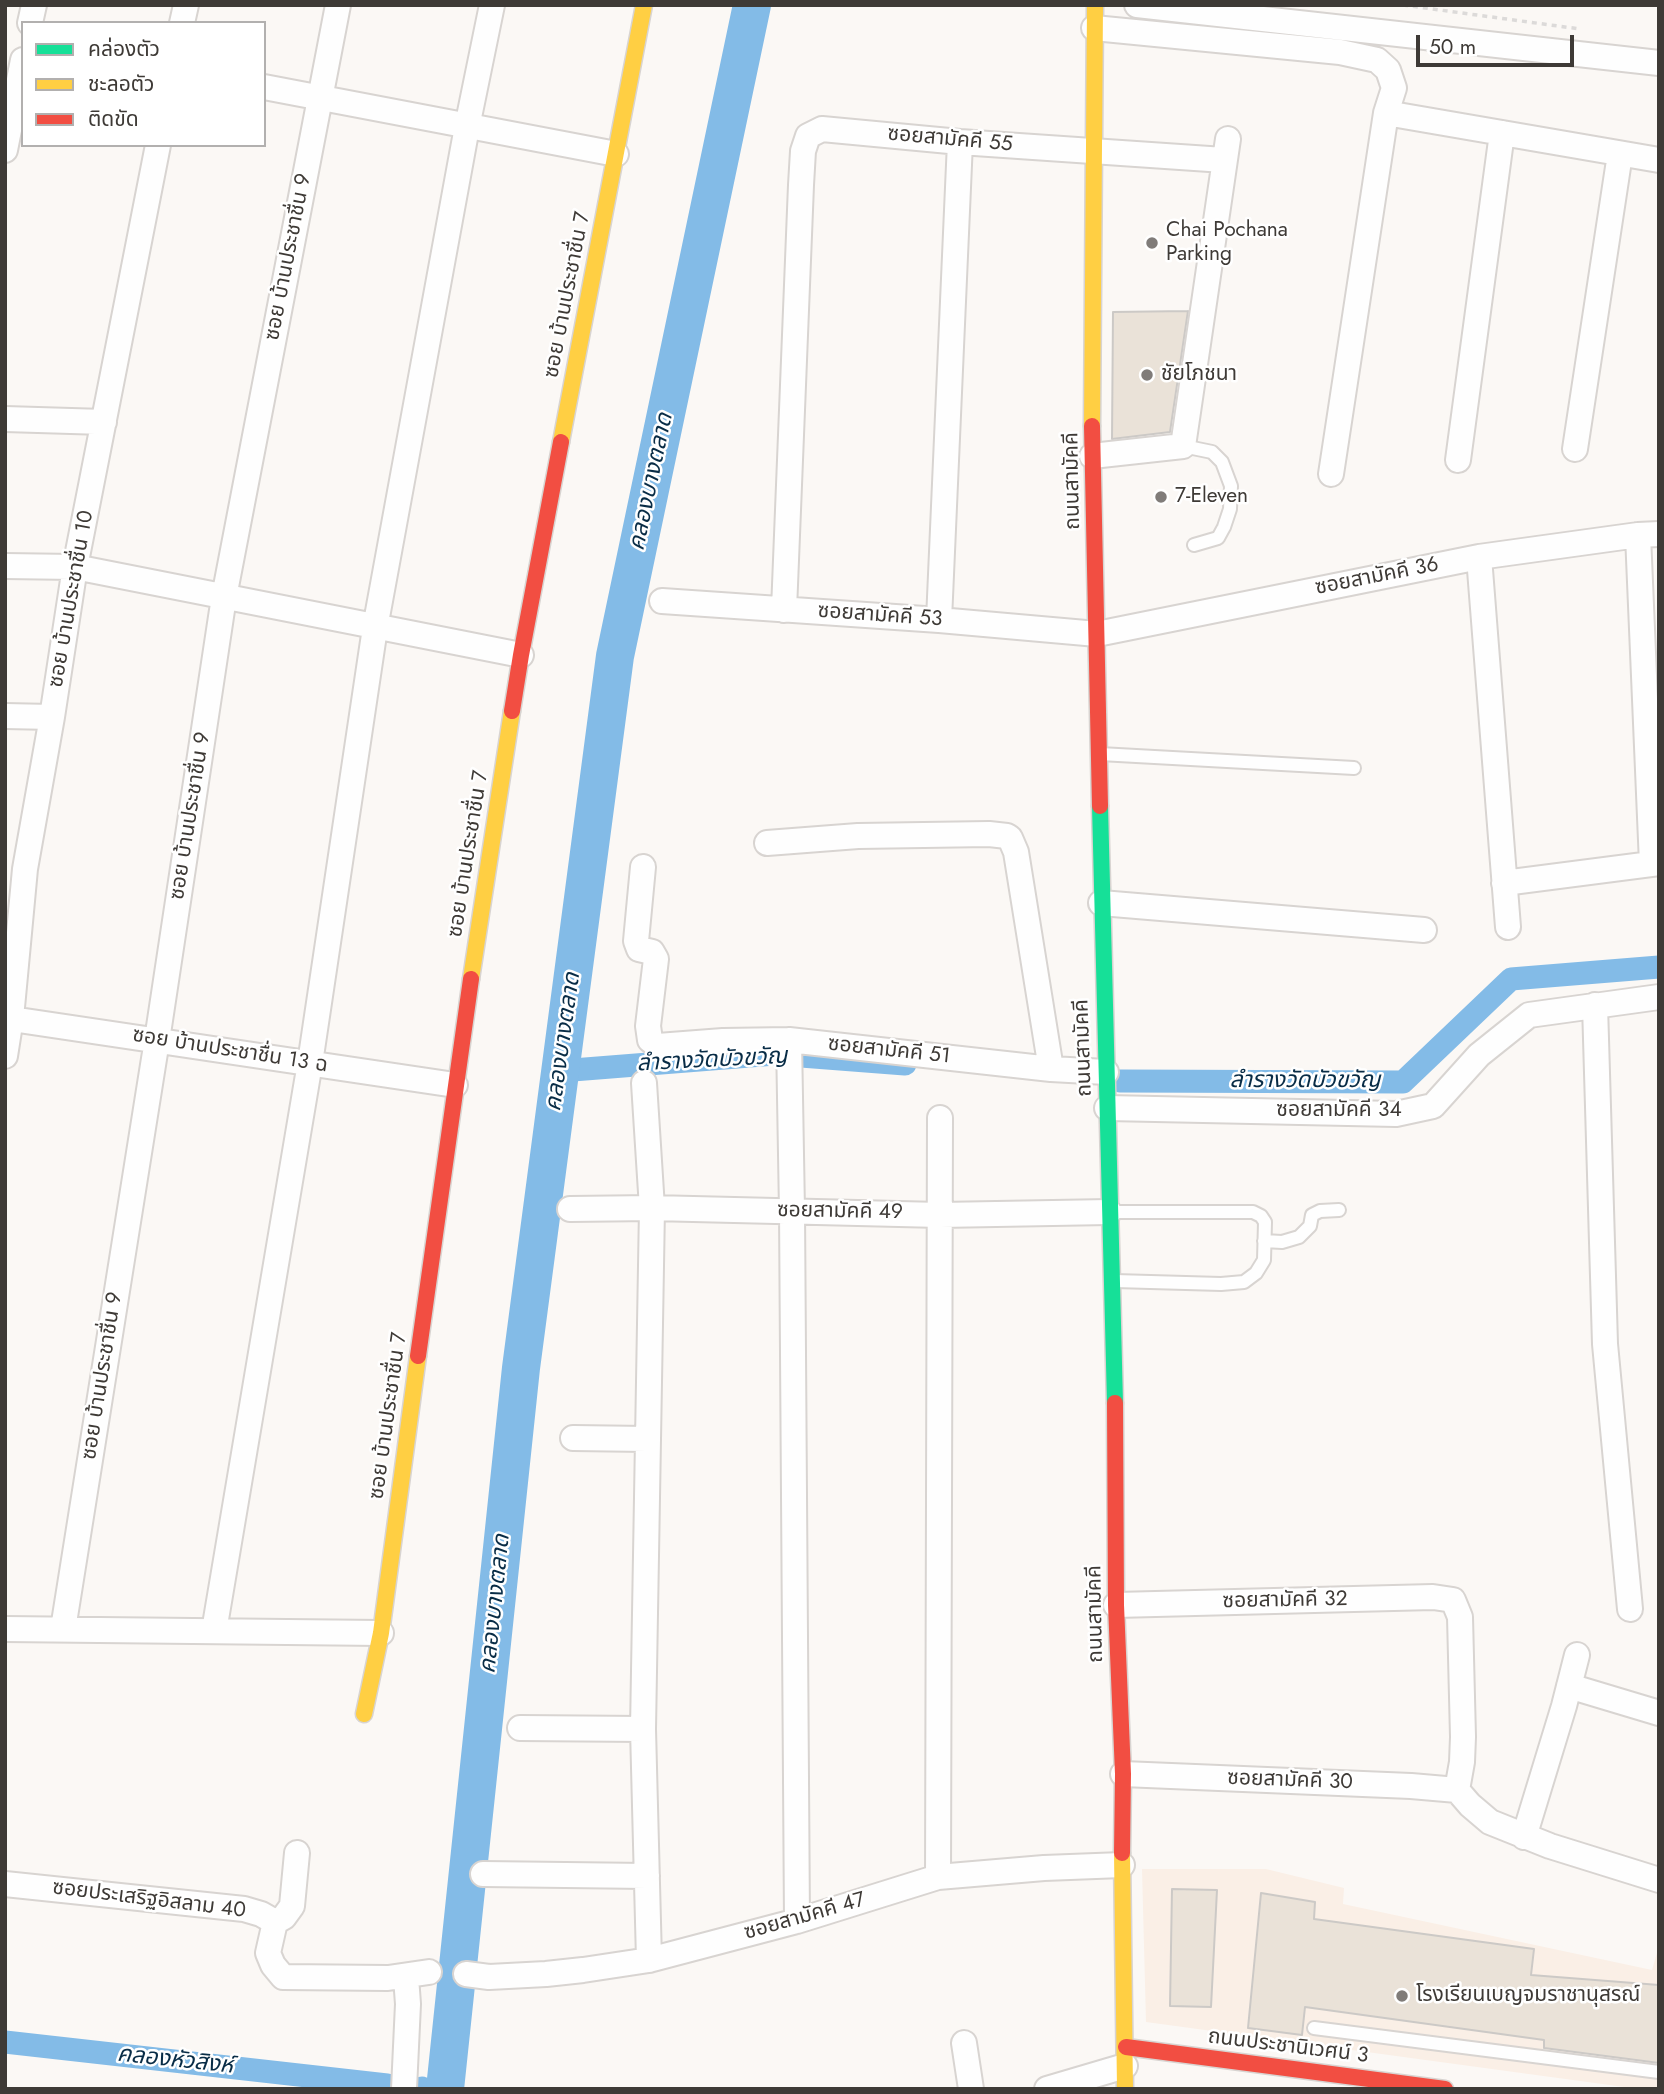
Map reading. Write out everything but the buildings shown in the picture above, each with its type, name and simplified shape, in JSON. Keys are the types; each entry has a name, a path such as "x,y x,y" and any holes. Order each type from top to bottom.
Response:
{"street":[{"name":"ซอย บ้านประชาชื่น 9","path":"63,1629 224,597 338,5"},
{"path":"214,1631 310,1063 375,628 492,5"},
{"name":"ซอย บ้านประชาชื่น 7","path":"364,1714 381,1633 455,1086 521,655 645,5"},
{"path":"1137,5 1659,63"},
{"path":"1094,16 1340,52 1377,60 1388,70 1394,88 1386,113 1331,474"},
{"name":"ถนนสามัคคี","path":"1094,16 1093,456 1101,903 1115,1403 1116,1605 1123,1774 1125,2067"},
{"path":"5,150 9,111 21,67"},
{"path":"266,87 616,154"},
{"path":"1386,113 1659,160"},
{"name":"ซอยสามัคคี 55","path":"784,610 803,151 808,136 822,129 1093,152 1209,158 1226,150 1183,446"},
{"path":"1458,460 1502,133"},
{"path":"939,620 960,142"},
{"name":"ซอย บ้านประชาชื่น 10","path":"5,1056 15,869 52,717 75,568 158,147"},
{"path":"1575,449 1620,153"},
{"path":"5,419 104,422"},
{"path":"1093,456 1183,446"},
{"path":"1504,883 1656,864 1649,535"},
{"name":"ซอยสามัคคี 36","path":"1097,634 1479,557 1649,535"},
{"path":"1479,557 1508,927"},
{"path":"5,566 75,568 521,655"},
{"name":"ซอยสามัคคี 53","path":"662,601 1097,634"},
{"path":"5,716 52,717"},
{"path":"766,843 858,836 989,834 1010,838 1016,852 1051,1069"},
{"name":"ซอยสามัคคี 51","path":"643,867 636,941 639,949 652,952 656,959 648,1026 649,1036 657,1046 723,1041 788,1050 1106,1072"},
{"path":"1101,903 1424,930"},
{"name":"ซอยสามัคคี 34","path":"1107,1108 1396,1114 1433,1106 1479,1055 1529,1015 1659,997"},
{"path":"1595,1005 1605,1344 1630,1609"},
{"name":"ซอย บ้านประชาชื่น 13 ฉ","path":"8,1018 455,1086"},
{"path":"788,1050 792,1210 797,1921"},
{"path":"644,1083 652,1208 643,1728 649,1959"},
{"path":"938,1877 940,1118"},
{"name":"ซอยสามัคคี 49","path":"570,1209 652,1208 940,1214 1109,1212"},
{"path":"573,1438 647,1439"},
{"name":"ซอยสามัคคี 32","path":"1116,1605 1433,1597 1453,1600 1460,1617 1463,1737 1457,1790"},
{"path":"5,1629 381,1633"},
{"path":"1524,1837 1577,1655"},
{"path":"1569,1686 1659,1713"},
{"path":"520,1728 643,1728"},
{"name":"ซอยสามัคคี 30","path":"1123,1774 1457,1790"},
{"path":"1457,1790 1490,1822 1524,1837 1659,1880"},
{"path":"275,1922 284,1917 292,1906 297,1853"},
{"name":"ซอยสามัคคี 47","path":"478,1975 583,1970 649,1959 797,1921 938,1877 1122,1865"},
{"path":"483,1874 647,1875"},
{"name":"ซอยประเสริฐอิสลาม 40","path":"5,1884 244,1909 261,1914 275,1922 268,1953 273,1965 283,1977 388,1978 418,1975 408,2004 404,2089"},
{"path":"964,2043 971,2089"},
{"path":"1047,2089 1125,2067"},
{"name":"ถนนประชานิเวศน์ 3","path":"1125,2067 1445,2089"}],"lane":[{"path":"1183,446 1212,452 1222,462 1231,486 1230,509 1218,538 1194,545"},
{"path":"1099,754 1354,768"},
{"path":"1264,1241 1299,1237 1310,1226 1312,1215 1320,1210 1339,1210"},
{"path":"1109,1212 1253,1212 1265,1222 1264,1260 1256,1273 1244,1282 1222,1284 1111,1281"},
{"path":"1314,2028 1659,2072"}],"path":[{"path":"1403,5 1591,31"}],"shaded area":[{"name":"โรงเรียนเบญจมราชานุสรณ์","path":"1142,1869 1266,1869 1344,1888 1343,1904 1652,1970 1659,1946 1659,2089 1639,2089 1146,2022"}],"waterway":[{"name":"คลองบางตลาด","path":"445,2089 521,1368 615,656 752,5"},
{"name":"ลำรางวัดบัวขวัญ","path":"1120,1081 1403,1082 1511,979 1659,967"},
{"name":"ลำรางวัดบัวขวัญ","path":"560,1071 775,1054 905,1064"},
{"name":"คลองหัวสิงห์","path":"5,2042 387,2085"}],"traffic: fast":[{"path":"1100,806 1115,1403"}],"traffic: slow":[{"path":"561,442 644,5"},
{"path":"1092,426 1095,5"},
{"path":"471,979 512,711"},
{"path":"364,1714 381,1633 418,1356"},
{"path":"1122,1853 1125,2089"}],"traffic: jam":[{"path":"1092,426 1100,806"},
{"path":"512,711 561,442"},
{"path":"418,1356 471,979"},
{"path":"1115,1403 1116,1605 1123,1774 1122,1853"},
{"path":"1126,2047 1445,2089"}],"place":[{"name":"Chai Pochana Parking","path":"1152,243"},
{"name":"ชัยโภชนา","path":"1147,375"},
{"name":"7-Eleven","path":"1161,497"},
{"name":"โรงเรียนเบญจมราชานุสรณ์","path":"1402,1996"}]}
